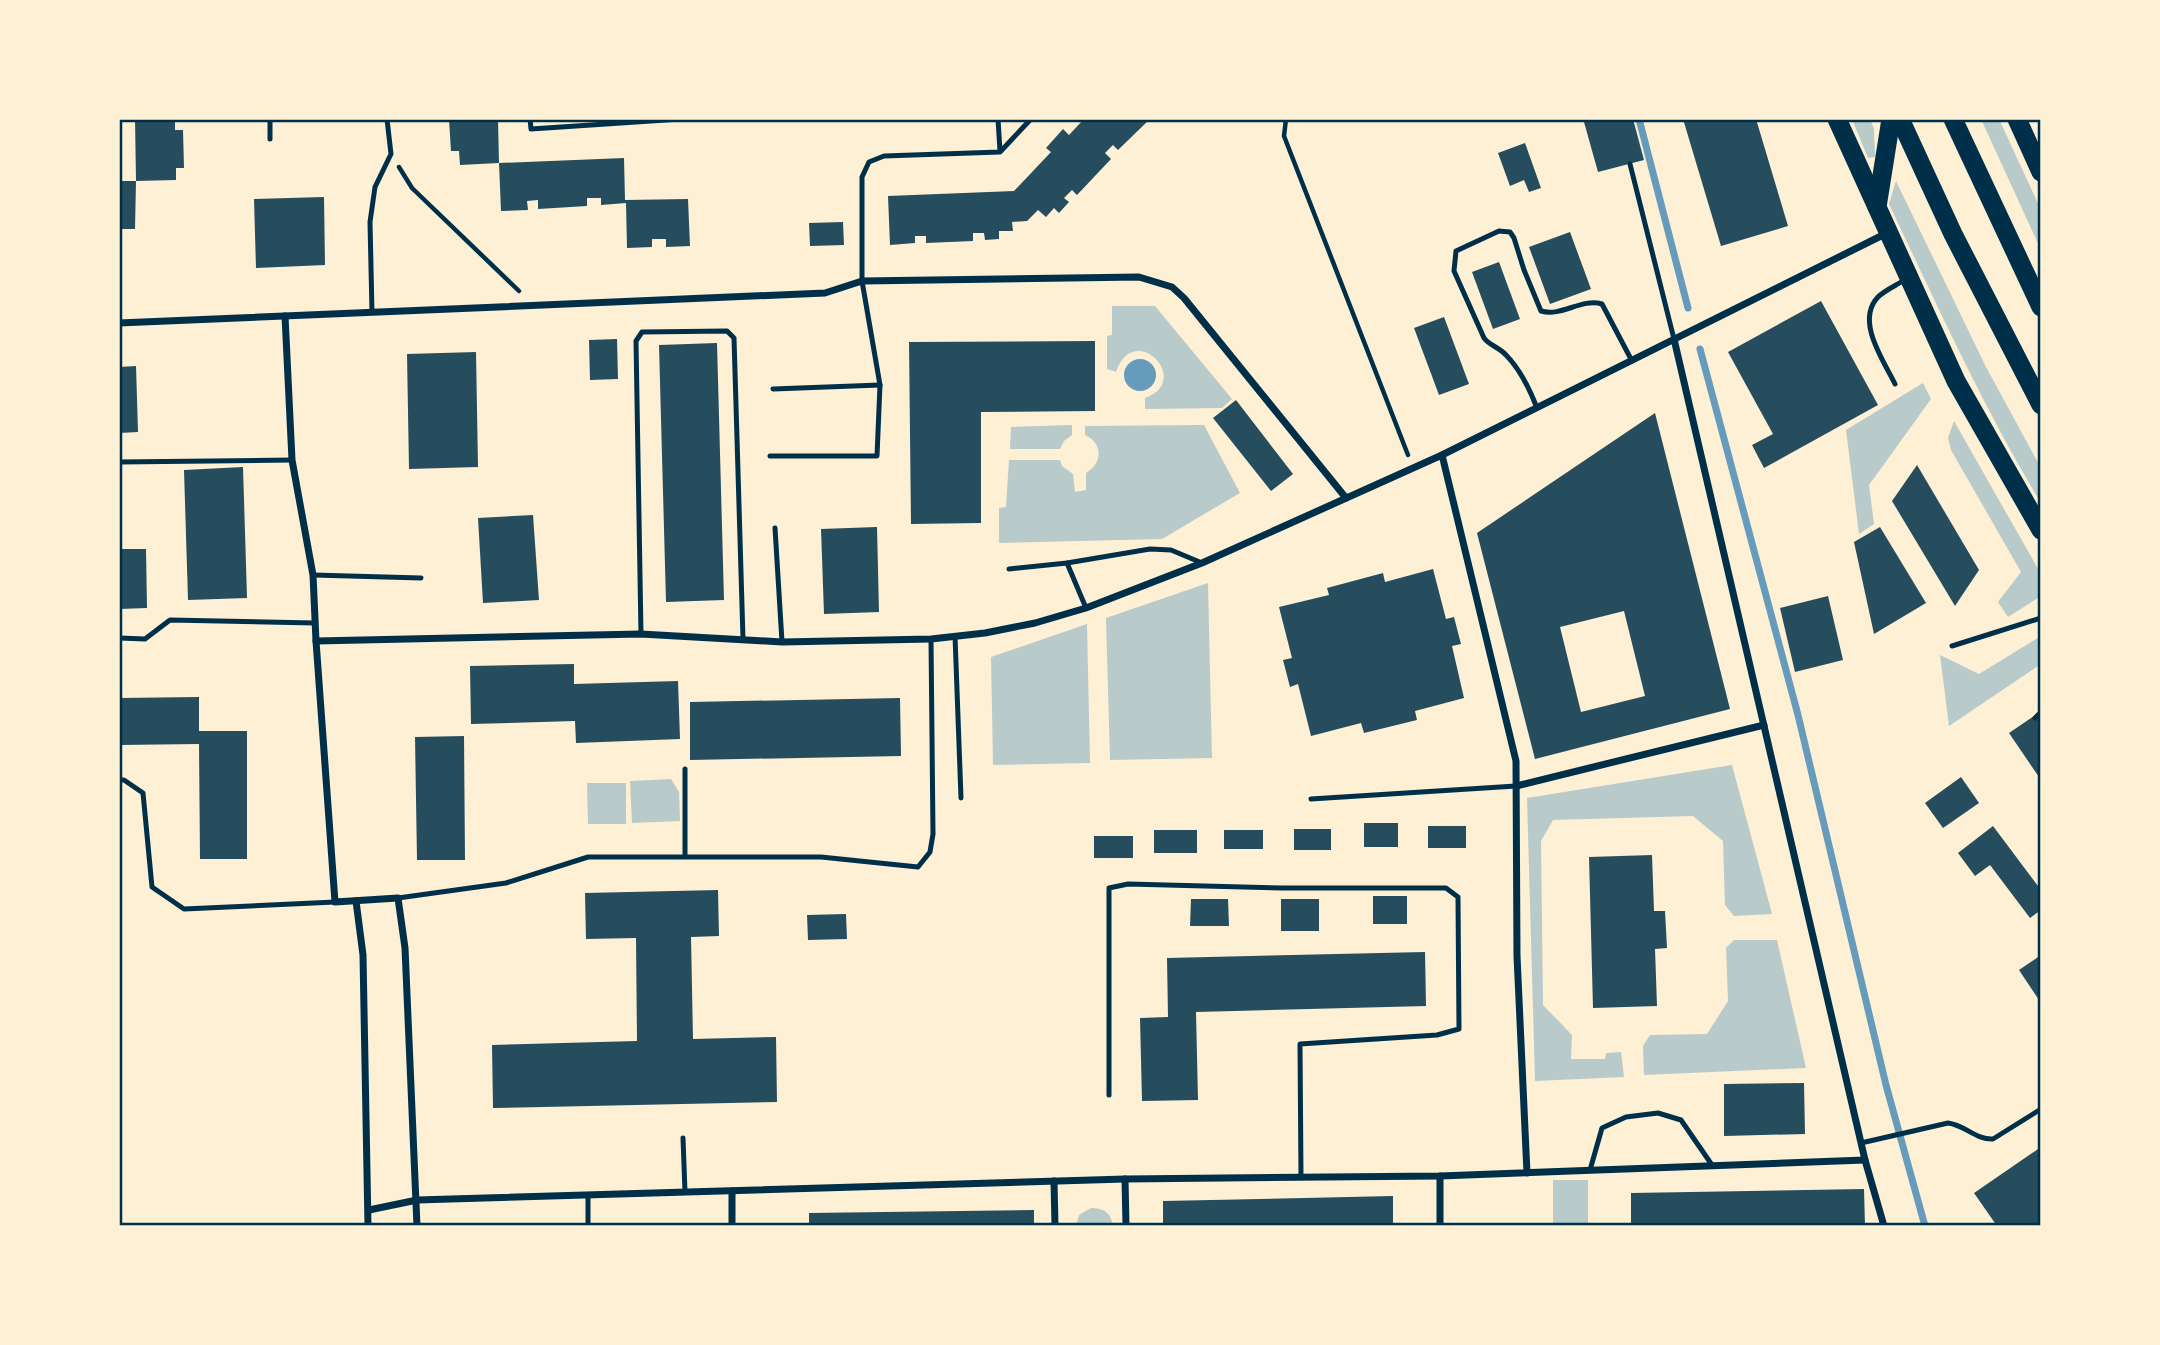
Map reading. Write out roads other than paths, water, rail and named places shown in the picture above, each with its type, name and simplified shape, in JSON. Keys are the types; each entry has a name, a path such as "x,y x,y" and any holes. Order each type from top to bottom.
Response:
{"highway":[{"path":"1837,119 1962,392 2041,530"},
{"path":"1877,207 1891,119"},
{"path":"1900,119 1953,234 2041,405"},
{"path":"1953,119 2041,307"},
{"path":"2017,119 2039,162"}],"street":[{"path":"316,641 641,634 782,642 931,639 985,633 1035,623 1086,608 1202,563 1442,455 1888,232"},
{"path":"119,323 825,293 862,281 1139,277 1172,287 1184,298 1346,498"},
{"path":"285,316 292,460 313,575 335,902 398,898 405,948 417,1226"},
{"path":"1674,339 1865,1160 1884,1226"},
{"path":"1442,455 1516,761 1517,956 1527,1173"},
{"path":"1516,786 1764,725"},
{"path":"356,901 363,955 369,1226"},
{"path":"369,1210 417,1200 1125,1179 1440,1176 1865,1160"},
{"path":"1440,1176 1440,1226"},
{"path":"1125,1179 1126,1226"},
{"path":"1054,1181 1055,1226"},
{"path":"732,1191 732,1226"}],"lane":[{"path":"270,119 270,139"},
{"path":"372,312 370,222 374,187 391,154 387,119"},
{"path":"530,119 531,129 681,119"},
{"path":"998,119 1000,152"},
{"path":"770,456 877,456 880,385 862,281 862,177 869,162 884,156 1000,152 1031,119"},
{"path":"1630,164 1674,339"},
{"path":"1537,408 1507,355 1484,338 1454,271 1456,251 1499,231 1510,232 1541,311 1550,314 1593,301 1602,304 1632,361"},
{"path":"1895,384 1871,334 1869,316 1877,298 1908,277"},
{"path":"641,634 636,341 642,332 727,331 734,338 743,639"},
{"path":"773,389 880,385"},
{"path":"119,462 292,460"},
{"path":"775,528 782,642"},
{"path":"1009,569 1150,549 1171,550 1202,563"},
{"path":"1067,562 1086,608"},
{"path":"313,575 421,578"},
{"path":"1952,646 2041,618"},
{"path":"119,638 145,639 170,620 315,623"},
{"path":"955,636 961,799"},
{"path":"398,898 506,883 588,857 821,857 918,867 930,852 933,834 931,639"},
{"path":"2035,718 2041,712"},
{"path":"685,769 685,856"},
{"path":"119,780 124,780 143,793 152,887 184,909 335,902"},
{"path":"1311,799 1516,786"},
{"path":"1109,1095 1109,888 1129,884 1446,888 1458,897 1459,1030 1437,1035 1300,1044 1301,1177"},
{"path":"1861,1143 1948,1123 1958,1124 1985,1140 1993,1139 2041,1109"},
{"path":"1590,1170 1602,1128 1626,1117 1658,1113 1681,1120 1712,1165"},
{"path":"683,1138 685,1192"},
{"path":"588,1195 588,1226"}],"water":[{"path":"1140,359 1151,364 1156,375 1151,386 1140,391 1129,386 1124,375 1129,364"}],"waterway":[{"path":"1639,119 1688,308"},
{"path":"1700,349 1798,715 1886,1085 1925,1226"}]}
